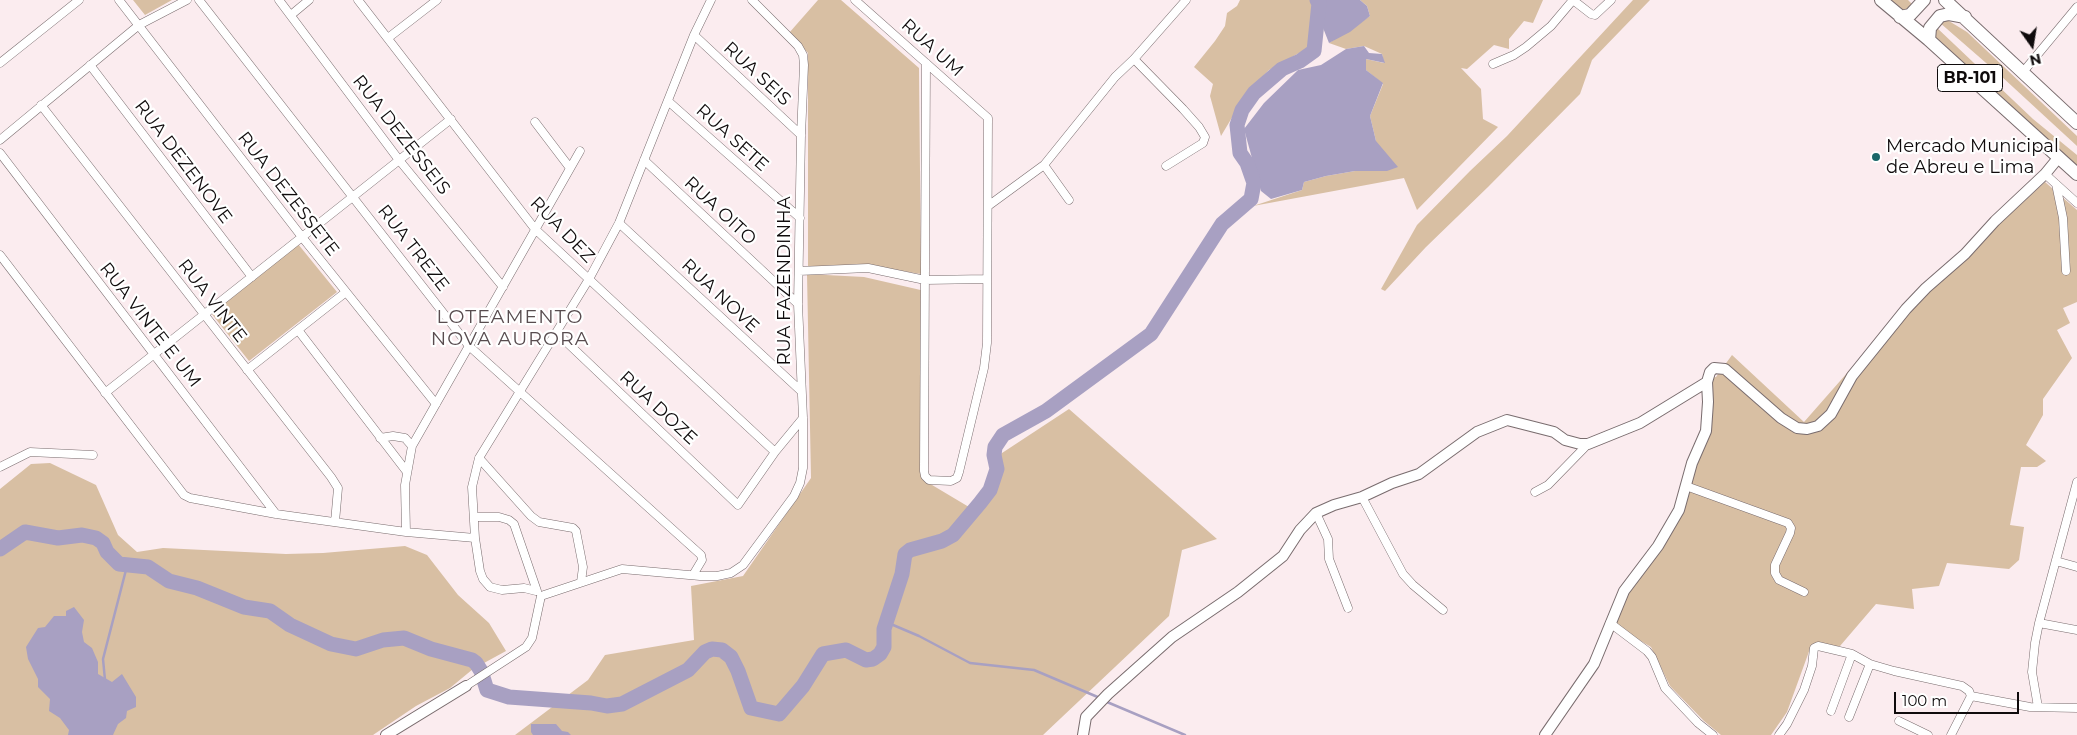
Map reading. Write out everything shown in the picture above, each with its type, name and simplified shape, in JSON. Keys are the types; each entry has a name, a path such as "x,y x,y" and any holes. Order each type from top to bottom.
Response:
{"highway":[{"name":"BR-101","path":"1881,0 1929,40 2077,174"},
{"path":"1900,17 1910,15 1924,0"},
{"name":"BR-101","path":"1945,0 2077,123"},
{"path":"1929,40 1930,28 1940,16 1949,14 1965,17"}],"street":[{"path":"0,63 79,0"},
{"name":"RUA DEZESSETE","path":"119,0 302,237 436,404"},
{"path":"0,140 139,25 187,0"},
{"name":"RUA TREZE","path":"199,0 354,196 469,346 701,555 702,560 693,575"},
{"name":"RUA DEZESSEIS","path":"279,0 400,160 502,287"},
{"path":"291,14 309,0"},
{"name":"RUA DEZ","path":"358,0 535,229 775,452"},
{"path":"388,38 437,0"},
{"path":"693,575 622,569 539,593 524,588 502,590 490,587 483,579 480,571 475,538 472,487 479,458 557,333 619,223 694,35 711,0"},
{"name":"RUA FAZENDINHA","path":"693,575 717,576 731,573 743,565 794,496 800,483 803,468 803,418 798,304 803,55 798,46 752,0"},
{"name":"RUA UM","path":"856,0 988,118 988,206"},
{"path":"926,63 924,471 925,476 929,480 943,482 957,478 984,368 987,343 988,206 1044,166 1114,77 1134,59 1186,0"},
{"path":"1492,64 1514,55 1530,43 1551,26 1573,0 1595,15 1611,0"},
{"path":"2073,0 2077,4"},
{"path":"2023,72 2077,7"},
{"name":"RUA SEIS","path":"694,35 801,135"},
{"path":"1134,59 1183,109 1205,137 1203,142 1166,166"},
{"name":"RUA DEZENOVE","path":"90,65 252,277"},
{"name":"RUA SETE","path":"668,101 800,218"},
{"name":"RUA VINTE","path":"41,105 335,483 338,494 336,522"},
{"path":"105,393 451,119"},
{"path":"536,122 570,168"},
{"path":"406,532 404,503 412,446 580,151"},
{"name":"RUA VINTE E UM","path":"0,154 153,356 232,454 276,514"},
{"path":"1547,734 1594,664 1624,591 1670,528 1679,510 1692,463 1706,431 1707,382 1710,372 1714,368 1726,369 1797,428 1806,429 1818,426 1831,414 1852,376 1906,309 2045,174 2059,157"},
{"name":"RUA OITO","path":"644,160 798,304"},
{"path":"1044,166 1069,200"},
{"path":"2045,174 2077,203"},
{"path":"2056,184 2063,218 2066,271"},
{"name":"RUA NOVE","path":"619,223 801,391"},
{"path":"0,255 184,495 190,498 276,514 406,532 475,538"},
{"path":"799,271 868,268 925,280 987,279"},
{"path":"247,370 346,292"},
{"path":"298,330 407,472"},
{"name":"RUA DOZE","path":"557,333 738,505 775,452"},
{"path":"1535,492 1548,485 1588,444 1640,423 1707,382"},
{"path":"775,452 803,418"},
{"path":"1083,735 1086,717 1108,694 1172,637 1238,592 1283,556 1300,530 1316,514 1334,505 1362,497 1392,483 1419,474 1477,432 1507,420 1554,432 1565,440 1588,444"},
{"path":"380,438 393,436 405,438 412,446"},
{"path":"0,467 30,452 94,455"},
{"path":"479,458 531,516 539,522 573,528 576,531 583,567 581,582"},
{"path":"2038,707 2032,672 2039,623 2077,482"},
{"path":"1686,486 1788,523 1790,532 1775,565 1775,573 1778,580 1804,592"},
{"path":"1362,497 1403,574 1413,586 1443,610"},
{"path":"1316,514 1328,539 1329,559 1348,608"},
{"path":"386,735 526,647 532,638 539,593 514,524 509,520 499,517 474,517"},
{"path":"2056,561 2077,567"},
{"path":"1610,623 1647,651 1652,657 1665,688 1698,723 1713,735"},
{"path":"2039,623 2077,630"},
{"path":"1779,735 1787,724 1804,690 1812,666 1814,648 1822,646 1852,654 1870,664 1962,686 1969,691 1971,696"},
{"path":"1831,711 1852,654"},
{"path":"1849,717 1870,664"},
{"path":"1971,696 2038,707 2077,708"},
{"path":"1951,735 1971,696"},
{"path":"1899,721 1928,735"}],"shaded area":[{"path":"133,0 172,0 145,15"},
{"path":"818,0 841,0 919,68 921,274 890,269 808,266 808,53 789,33"},
{"path":"1240,0 1314,0 1316,10 1315,44 1269,70 1246,94 1221,136 1210,96 1213,84 1194,67 1225,26 1227,13 1237,6"},
{"path":"1312,0 1360,0 1367,6 1370,16 1350,32 1329,43"},
{"path":"1360,0 1543,0 1533,23 1524,21 1509,39 1509,49 1494,45 1467,69 1461,68 1481,89 1483,119 1498,127 1417,210 1404,178 1253,206 1302,190 1304,182 1355,171 1376,141 1370,116 1383,84 1366,70 1366,59 1384,63 1382,54 1364,46 1346,49 1329,43 1370,16 1367,6"},
{"path":"1633,0 1650,0 1592,60 1580,94 1426,247 1385,291 1381,289 1417,225 1507,136"},
{"path":"1885,0 1908,0 1914,6 1902,11"},
{"path":"1944,18 1967,32 2077,136 2077,146 1939,22"},
{"path":"1935,26 2033,119 2077,155 2077,169 1931,39"},
{"path":"1364,46 1369,53 1382,54 1385,63 1366,59 1366,70 1383,83 1370,116 1376,141 1398,167 1387,171 1355,171 1326,176 1304,182 1302,190 1271,199 1261,191 1244,129 1264,103 1298,70 1321,65 1346,49"},
{"path":"2045,182 2077,210 2077,302 2063,308 2070,323 2057,330 2072,358 2043,399 2043,415 2026,445 2046,461 2037,467 2021,467 2010,525 2024,527 2019,560 2009,569 1947,563 1939,586 1912,589 1914,609 1876,604 1840,646 1811,646 1787,712 1771,735 1721,735 1704,721 1670,686 1651,647 1614,625 1630,590 1673,531 1704,436 1707,379 1716,377 1732,355 1804,422 1891,323"},
{"path":"298,244 337,292 249,361 211,313"},
{"path":"807,274 864,277 925,291 922,479 974,510 999,455 1069,409 1217,539 1182,550 1169,616 1043,735 515,735 588,680 605,655 694,640 691,586 743,576 811,478"},
{"path":"50,463 96,485 118,535 137,552 163,548 286,554 405,546 427,555 458,595 489,623 506,651 473,669 450,688 416,706 373,735 0,735 0,489 31,464"},
{"path":"74,607 84,620 82,632 84,642 92,648 98,662 98,674 112,682 122,674 136,697 136,707 127,711 126,718 118,724 113,735 68,735 69,730 60,718 49,711 50,699 38,687 38,679 28,659 26,647 38,628 45,627 54,616 66,616 66,611"},
{"path":"531,724 556,724 562,731 568,732 571,735 533,735"}],"waterway":[{"path":"0,549 25,532 58,538 82,535 96,538 103,543 107,552 119,564 148,567 169,581 197,588 244,607 270,611 290,625 331,644 356,649 383,640 404,638 431,649 472,660 481,671 487,690 509,697 591,703 607,706 622,704 688,670 705,652 712,649 722,650 731,657 751,708 779,714 803,686 823,654 846,650 866,660 873,659 880,654 884,647 884,629 902,574 905,554 910,550 942,541 953,535 980,503 990,490 997,469 994,455 995,447 1003,435 1046,411 1151,334 1222,224 1251,199 1254,183 1247,163 1240,153 1237,125 1242,110 1254,93 1282,69 1300,61 1314,51 1319,3 1317,0"},
{"path":"105,680 103,659 127,566"},
{"path":"886,622 919,636 970,663 1034,670 1100,698"},
{"path":"1107,702 1185,735"}],"place":[{"name":"Mercado Municipal de Abreu e Lima","path":"1876,157"}],"district":[{"name":"LOTEAMENTO NOVA AURORA","path":"510,328"}]}
